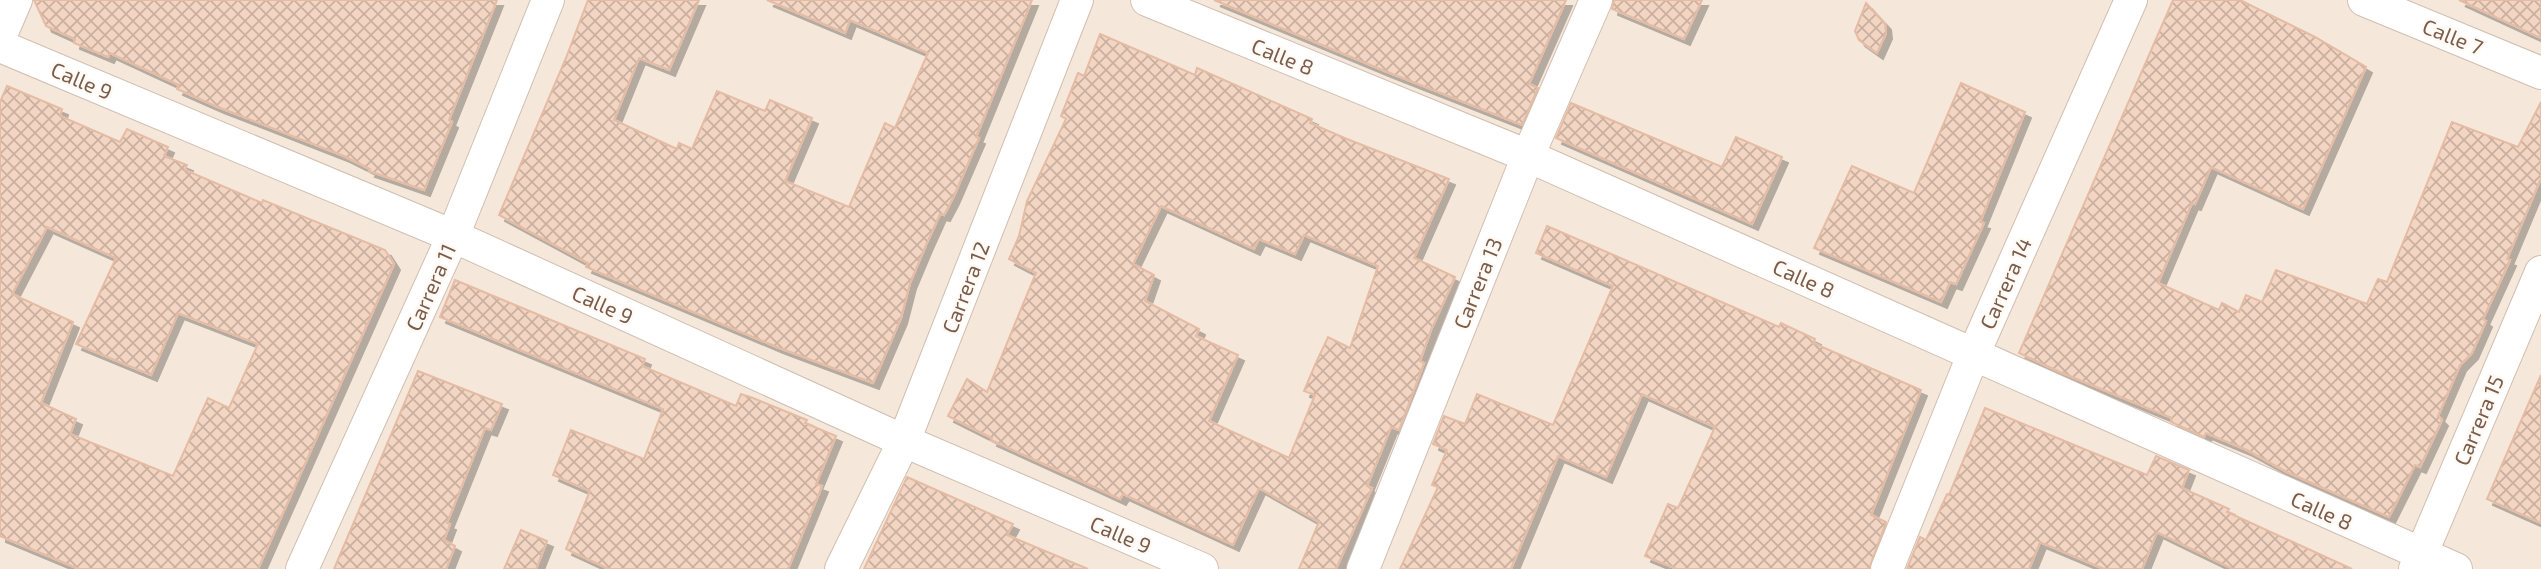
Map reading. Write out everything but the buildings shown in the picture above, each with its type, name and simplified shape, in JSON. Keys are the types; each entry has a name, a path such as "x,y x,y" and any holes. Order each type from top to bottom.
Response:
{"street":[{"path":"0,37 16,0"},
{"name":"Carrera 11","path":"302,569 453,236 548,0"},
{"name":"Carrera 12","path":"841,569 904,441 1077,0"},
{"name":"Calle 8","path":"1147,0 1528,156 1974,353 2418,562 2456,569"},
{"name":"Carrera 13","path":"1363,569 1528,156 1595,0"},
{"name":"Carrera 14","path":"1887,569 1974,353 2131,0"},
{"name":"Calle 7","path":"2364,0 2541,73"},
{"name":"Calle 9","path":"0,46 453,236 904,441 1202,569"},
{"name":"Carrera 15","path":"2418,562 2541,272"}],"shaded area":[{"path":"0,0 2541,0 2541,569 0,569"}]}
